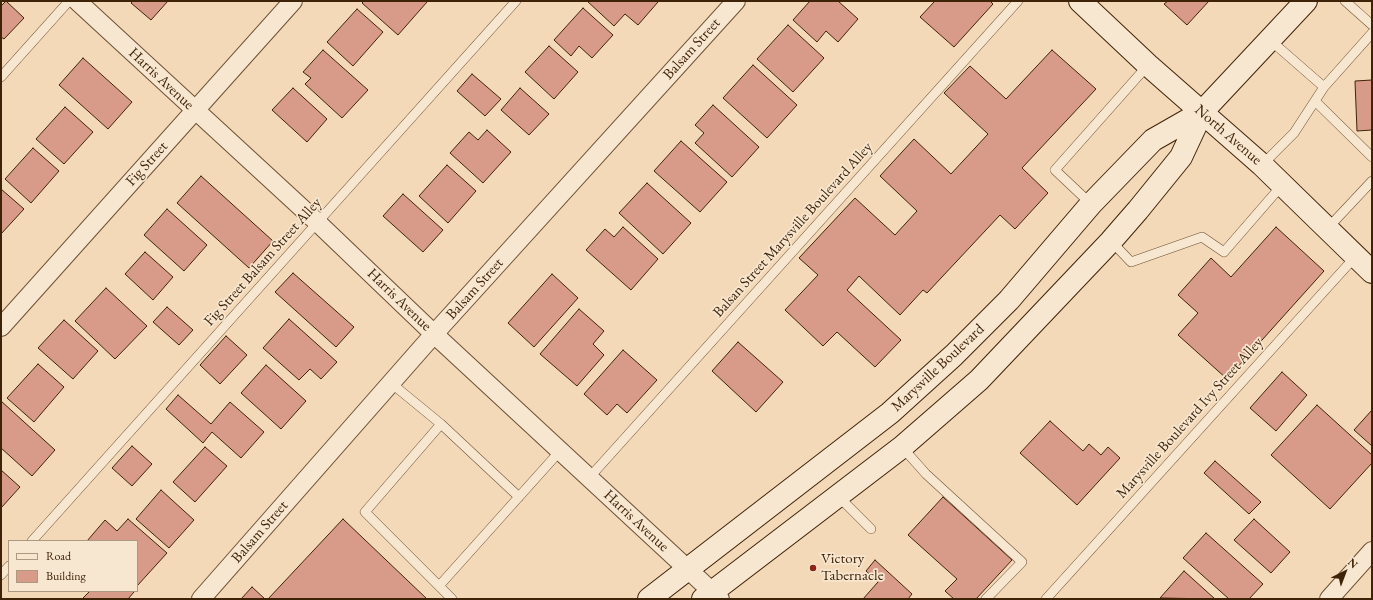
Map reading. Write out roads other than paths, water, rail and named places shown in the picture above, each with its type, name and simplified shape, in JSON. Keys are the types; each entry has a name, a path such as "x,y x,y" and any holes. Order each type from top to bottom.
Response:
{"main road":[{"name":"North Avenue","path":"1080,1 1148,65 1283,184 1355,257 1372,272"},
{"name":"Marysville Boulevard","path":"648,599 890,413 954,355 1009,300 1091,204 1153,140 1202,112 1306,1"},
{"name":"Marysville Boulevard","path":"712,597 902,447 979,380 1111,242 1181,157 1202,112"}],"street":[{"name":"Harris Avenue","path":"77,1 317,222 434,334 687,568 712,597"},
{"name":"Fig Street","path":"1,327 293,1"},
{"name":"Balsam Street","path":"201,599 434,334 736,1"},
{"path":"1329,599 1372,552"}],"lane":[{"path":"1,77 69,1"},
{"name":"Fig Street Balsam Street Alley","path":"33,540 516,1"},
{"name":"Balsan Street Marysville Boulevard Alley","path":"589,478 1018,1"},
{"path":"1345,1 1372,25"},
{"path":"1262,165 1294,133 1324,87 1372,33"},
{"path":"1270,40 1324,87"},
{"path":"1091,204 1055,170 1148,65"},
{"path":"1314,101 1372,157"},
{"path":"1327,229 1372,181"},
{"path":"1111,242 1131,262 1202,237 1224,252 1283,184"},
{"name":"Marysville Boulevard Ivy Street Alley","path":"1046,599 1355,257"},
{"path":"391,383 441,424 519,497"},
{"path":"441,424 365,512 452,599"},
{"path":"902,447 926,474 1022,562 986,599"},
{"path":"439,586 560,451"},
{"path":"838,496 871,529"},
{"path":"1,575 8,567"}],"place":[{"name":"Victory Tabernacle","path":"813,568"}]}
